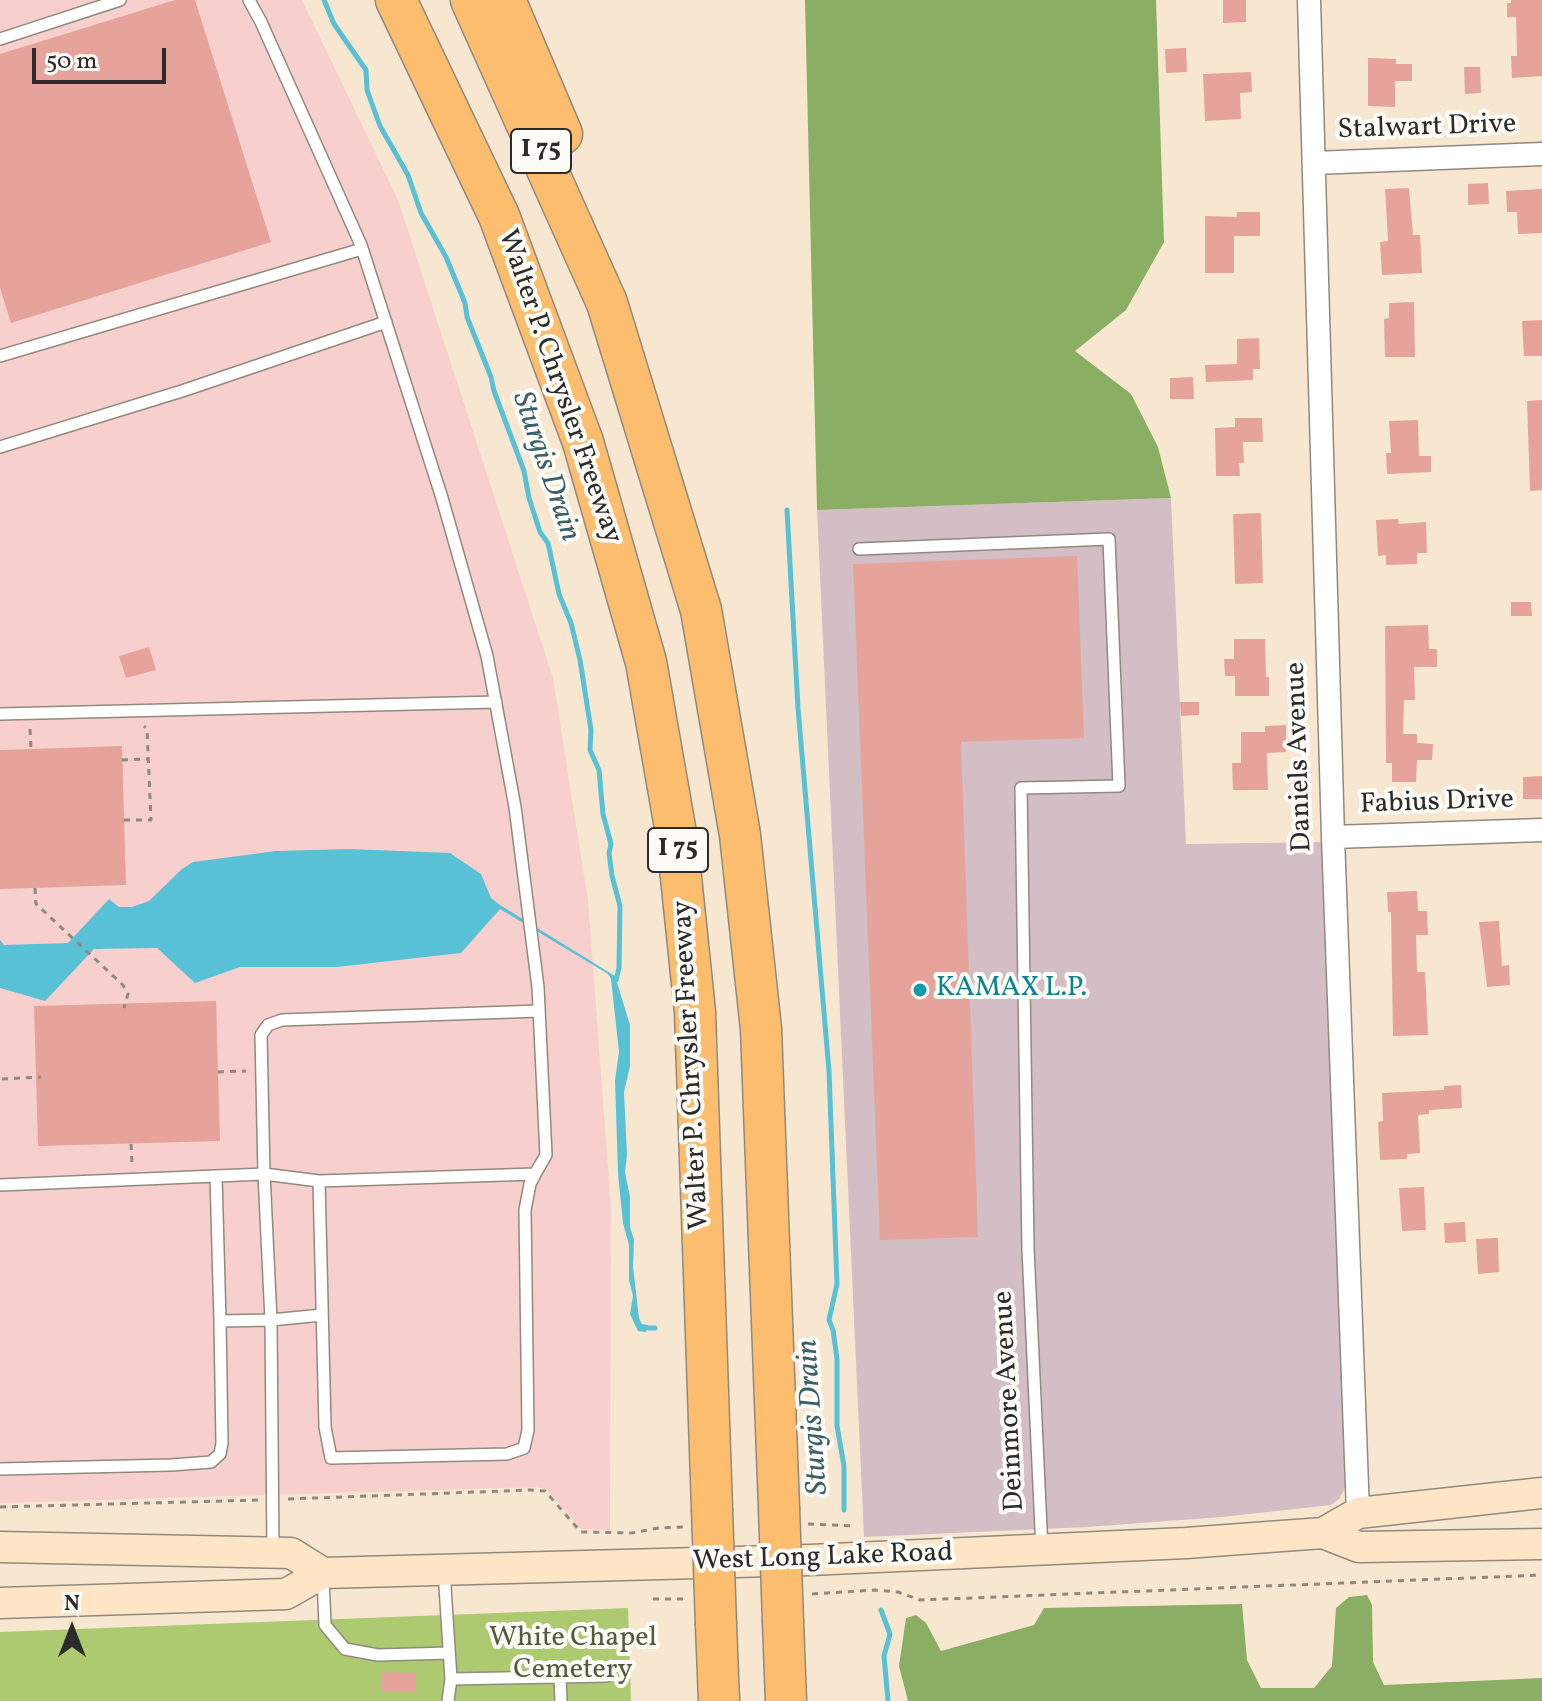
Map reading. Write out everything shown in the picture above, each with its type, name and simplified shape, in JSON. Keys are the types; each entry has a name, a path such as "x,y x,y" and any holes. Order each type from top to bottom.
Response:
{"highway":[{"name":"Walter P. Chrysler Freeway","path":"396,0 499,216 583,442 646,662 677,839 695,1012 700,1518 716,1625 719,1701"},
{"name":"I 75","path":"471,0 607,303 701,610 740,835 761,1029 791,1516 783,1622 786,1701"},
{"path":"505,0 593,208 607,303"}],"main road":[{"name":"West Long Lake Road","path":"1323,1533 1358,1513 1542,1493"},
{"path":"1505,1497 1501,1524 1504,1539 1528,1545"},
{"name":"West Long Lake Road","path":"0,1603 286,1594 323,1573 1042,1550 1323,1533 1359,1547 1528,1545"},
{"path":"0,1547 291,1553 323,1573"},
{"path":"61,1601 77,1584 80,1572 76,1548"}],"street":[{"name":"Daniels Avenue","path":"1309,0 1333,837 1358,1513"},
{"name":"Stalwart Drive","path":"1314,163 1542,154"},
{"name":"Fabius Drive","path":"1333,837 1542,830"}],"lane":[{"path":"70,0 74,14"},
{"path":"0,39 120,0"},
{"path":"249,0 362,249 442,498 487,656 496,702 515,807 532,938 546,1155 530,1184 525,1210 528,1430 524,1448 507,1454 331,1458 325,1427 319,1181"},
{"path":"0,356 362,249"},
{"path":"0,447 182,391 386,322"},
{"name":"Deinmore Avenue","path":"859,549 1109,539 1119,786 1021,788 1028,1249 1042,1550"},
{"path":"0,714 496,702"},
{"path":"273,1552 271,1320 261,1035 268,1025 282,1020 539,1011"},
{"path":"0,1185 264,1174 319,1181 535,1174"},
{"path":"0,1469 123,1468 211,1462 220,1454 216,1176"},
{"path":"220,1321 322,1315"},
{"path":"444,1570 451,1679 448,1701"},
{"path":"323,1573 325,1625 345,1649 378,1655 449,1653"},
{"path":"451,1679 607,1676"},
{"path":"560,1677 561,1701"}],"path":[{"path":"124,820 151,820 147,729 137,718"},
{"path":"30,721 31,749"},
{"path":"122,760 148,759"},
{"path":"35,888 36,904 123,985 128,994 124,1008"},
{"path":"218,1072 252,1071"},
{"path":"2,1079 41,1077"},
{"path":"131,1144 132,1170"},
{"path":"0,1507 531,1490 545,1491 581,1532 632,1533 700,1518"},
{"path":"791,1516 856,1526"},
{"path":"859,1590 898,1592 920,1600 1542,1575"}],"shaded area":[{"path":"0,0 302,0 398,200 553,678 588,901 611,1207 610,1530 581,1529 547,1490 537,1487 0,1503"},
{"path":"1171,498 1186,844 1326,842 1346,1486 1339,1499 1331,1505 1222,1517 1087,1527 864,1537 817,510"}],"green space":[{"path":"805,0 1156,0 1164,242 1126,310 1075,351 1131,394 1158,447 1171,498 817,510"},
{"path":"1367,1595 1372,1605 1373,1662 1384,1685 1542,1678 1542,1701 908,1701 899,1666 906,1618 916,1615 926,1623 941,1651 1034,1625 1044,1608 1242,1604 1247,1660 1261,1688 1314,1688 1332,1666 1336,1608 1349,1597"},
{"name":"White Chapel Cemetery","path":"628,1608 631,1701 0,1701 0,1632"}],"water":[{"path":"349,849 450,853 481,874 491,898 500,905 615,976 630,1025 630,1066 624,1092 625,1172 630,1197 639,1318 642,1324 648,1325 646,1332 638,1331 630,1314 633,1296 629,1280 629,1245 623,1223 618,1174 615,1080 619,1052 611,979 608,974 500,909 461,953 337,967 240,967 195,983 157,948 94,949 45,1001 0,988 0,940 4,945 68,943 109,899 119,907 132,907 149,901 193,862 276,851"}],"building":[{"path":"175,0 195,0 271,242 11,323 0,288 0,54"},
{"path":"1223,0 1246,0 1246,22 1223,23"},
{"path":"1511,0 1542,0 1542,76 1512,78 1511,56 1517,56 1516,17 1507,17 1507,3"},
{"path":"1186,48 1187,72 1166,73 1165,49"},
{"path":"1368,58 1396,59 1396,64 1412,64 1412,81 1395,81 1395,107 1368,106"},
{"path":"1464,67 1480,67 1481,93 1465,94"},
{"path":"1251,72 1252,92 1240,93 1241,119 1205,121 1203,74"},
{"path":"1488,183 1489,204 1468,205 1468,184"},
{"path":"1409,188 1413,235 1420,235 1422,273 1382,275 1380,242 1388,241 1385,189"},
{"path":"1542,189 1542,233 1518,234 1517,212 1507,212 1506,191"},
{"path":"1237,212 1260,212 1260,236 1234,236 1234,273 1205,273 1205,216 1237,217"},
{"path":"1414,302 1415,357 1385,357 1384,319 1389,318 1389,303"},
{"path":"1542,320 1542,356 1524,356 1522,321"},
{"path":"1259,338 1260,369 1253,369 1253,380 1206,382 1205,365 1237,364 1237,339"},
{"path":"1193,377 1194,399 1170,399 1170,378"},
{"path":"1542,400 1542,490 1530,491 1527,401"},
{"path":"1235,418 1262,418 1263,442 1243,442 1244,463 1239,463 1240,476 1216,476 1215,428 1235,427"},
{"path":"1418,420 1419,456 1431,456 1431,472 1387,474 1386,453 1391,453 1389,421"},
{"path":"1261,513 1263,583 1235,584 1233,514"},
{"path":"1398,519 1399,524 1426,522 1427,553 1417,553 1417,564 1386,565 1386,555 1378,556 1376,520"},
{"name":"KAMAX L.P.","path":"1077,556 1084,738 961,742 978,1237 880,1240 853,564"},
{"path":"1511,602 1531,602 1532,616 1511,616"},
{"path":"1428,625 1429,649 1437,649 1437,667 1414,667 1415,700 1404,700 1403,734 1417,734 1417,743 1433,744 1432,760 1417,760 1416,782 1392,782 1392,763 1386,763 1385,626"},
{"path":"1234,639 1265,639 1269,696 1235,696 1235,676 1225,676 1224,659 1234,659"},
{"path":"149,647 156,670 126,678 119,656"},
{"path":"1180,702 1199,702 1199,715 1181,716"},
{"path":"1286,725 1286,752 1267,753 1268,790 1233,790 1232,763 1241,763 1241,732 1265,732 1265,726"},
{"path":"122,746 126,885 0,889 0,750"},
{"path":"1542,776 1542,799 1523,799 1523,777"},
{"path":"1417,891 1418,911 1427,911 1428,935 1416,935 1417,972 1425,972 1428,1035 1393,1036 1391,912 1388,912 1387,892"},
{"path":"1499,921 1502,966 1509,965 1510,985 1487,987 1479,922"},
{"path":"216,1001 220,1141 38,1146 34,1006"},
{"path":"1461,1085 1462,1108 1429,1110 1429,1114 1418,1115 1420,1153 1407,1154 1407,1159 1380,1160 1378,1122 1383,1121 1382,1093 1444,1090 1444,1086"},
{"path":"1424,1187 1426,1230 1402,1231 1399,1188"},
{"path":"1465,1222 1466,1242 1445,1243 1444,1223"},
{"path":"1498,1238 1499,1272 1478,1274 1476,1239"},
{"path":"382,1672 415,1673 415,1692 381,1691"}],"waterway":[{"name":"Sturgis Drain","path":"324,0 334,24 366,70 367,90 380,126 408,175 421,213 446,257 465,303 467,317 524,471 540,532 548,543 559,594 571,623 580,660 591,730 590,750 599,770 603,814 611,844 612,876 620,906 616,980"},
{"path":"787,510 798,708 829,1071 837,1284 829,1320 837,1359 837,1426 844,1466 844,1510"},
{"name":"Sturgis Drain","path":"648,1328 655,1328"},
{"name":"Sturgis Drain","path":"881,1610 890,1634 884,1656 888,1701"}],"place":[{"name":"KAMAX L.P.","path":"920,990"}]}
